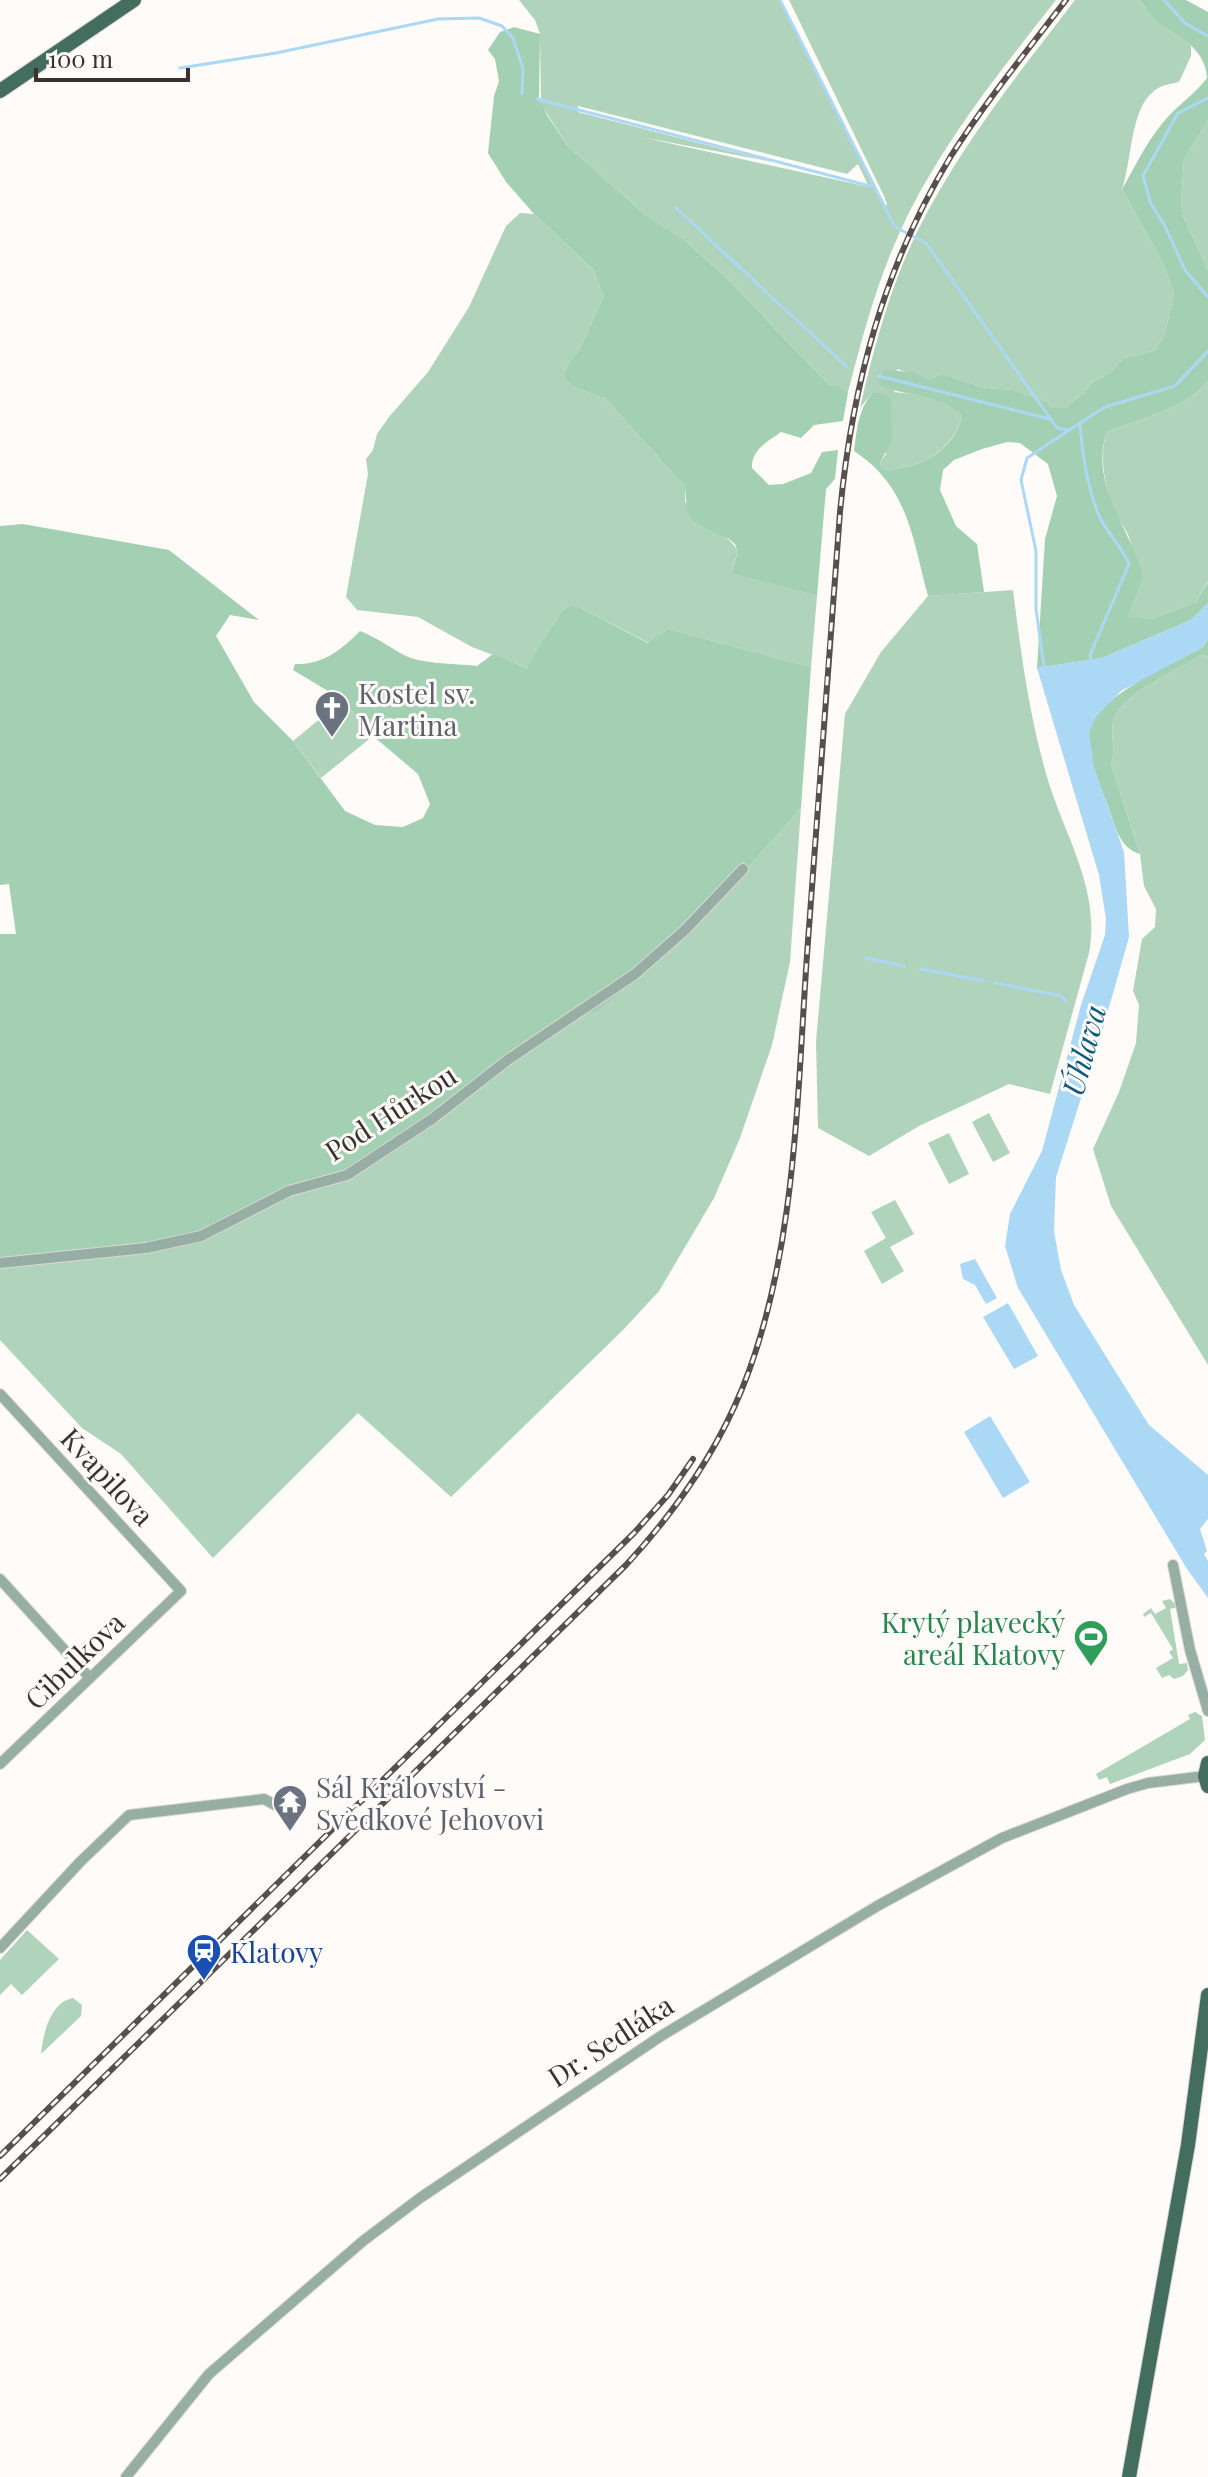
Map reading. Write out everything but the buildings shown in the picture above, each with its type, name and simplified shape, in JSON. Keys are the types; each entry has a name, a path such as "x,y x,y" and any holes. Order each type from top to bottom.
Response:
{"main road":[{"path":"0,91 134,0"},
{"path":"1129,2477 1188,2145 1208,1995"}],"street":[{"name":"Pod Hůrkou","path":"0,1263 132,1250 201,1236 289,1191 347,1175 432,1119 509,1059 635,974 685,930 743,869"},
{"name":"Kvapilova","path":"0,1394 181,1591"},
{"path":"1173,1565 1190,1650 1208,1711"},
{"path":"0,1579 90,1678"},
{"name":"Cibulkova","path":"2,1758 181,1591"},
{"name":"Dr. Sedláka","path":"126,2477 209,2374 363,2241 420,2198 661,2036 879,1905 1002,1838 1127,1789 1158,1781 1207,1775"},
{"path":"0,1948 80,1862 129,1815 264,1799 275,1805"}],"green space":[{"path":"519,0 779,0 884,208 887,204 883,194 789,0 1056,0 970,112 915,202 883,273 848,392 839,386 830,386 729,280 682,238 644,214 567,145 541,104 540,34 535,20","holes":["578,106 847,174 858,164 869,187 641,137 773,162 578,112"]},
{"path":"1075,0 1138,0 1153,17 1191,46 1191,56 1179,82 1157,89 1140,110 1122,189 1164,265 1174,293 1165,333 1156,350 1122,359 1110,373 1093,382 1065,408 1051,408 1047,402 1014,390 986,388 942,374 929,379 897,369 894,392 940,401 962,417 950,440 932,457 909,466 883,470 880,463 886,454 872,393 860,408 877,339 900,271 919,228 953,168 992,110"},
{"path":"1138,0 1186,0 1208,12 1208,121 1184,159 1181,204 1184,218 1208,270 1208,380 1198,391 1175,406 1107,432 1103,470 1107,488 1143,577 1127,617 1152,619 1196,602 1208,582 1208,603 1191,620 1102,658 1037,668 1045,539 1057,496 1048,464 1020,443 1007,442 954,460 943,470 940,490 956,526 977,544 984,592 928,596 906,515 887,481 854,451 856,435 861,413 872,393 891,398 892,440 880,463 883,470 909,466 932,457 957,430 962,417 944,403 879,385 883,370 912,372 929,379 942,374 986,388 1014,390 1047,402 1051,408 1065,408 1093,382 1110,373 1122,359 1156,350 1165,333 1174,293 1164,265 1122,189 1160,127 1207,78 1205,67 1195,50 1155,19"},
{"path":"514,27 540,34 539,97 567,145 644,214 682,238 729,280 830,386 839,386 848,392 843,421 814,425 801,438 781,432 761,447 752,462 752,468 769,485 783,484 811,473 822,452 838,450 835,479 826,489 817,596 734,574 733,566 738,553 735,544 695,523 687,511 685,487 606,399 574,387 567,380 564,371 582,344 603,297 594,270 534,214 506,182 488,153 494,96 499,81 495,59 488,50 500,32"},
{"path":"1208,121 1208,270 1184,218 1181,204 1184,159"},
{"path":"520,213 534,214 594,270 603,297 582,344 564,371 574,387 606,399 685,487 685,501 695,523 720,534 735,547 738,553 733,565 735,574 817,596 811,667 668,629 649,643 573,604 563,609 528,668 472,647 418,617 357,610 346,597 368,474 366,459 373,450 377,434 428,372 469,307 506,226"},
{"path":"1208,380 1208,581 1196,602 1152,619 1126,618 1132,551 1106,482 1103,451 1107,432 1175,406 1198,391"},
{"path":"23,524 169,550 259,620 230,615 216,636 254,702 293,741 345,811 375,825 403,827 423,818 430,804 418,774 373,736 343,700 293,670 295,664 314,662 331,655 360,631 417,660 477,666 493,654 527,668 563,609 573,604 648,643 668,629 811,667 801,808 716,904 643,973 597,1011 582,1014 356,1172 290,1193 201,1239 0,1266 0,934 16,934 9,884 0,885 0,526"},
{"path":"1013,590 1035,730 1054,799 1079,863 1090,907 1089,953 1050,1094 1009,1084 919,1126 869,1156 818,1128 816,1042 845,714 881,652 928,596"},
{"path":"1208,639 1208,657 1202,655 1154,682 1130,698 1115,715 1111,764 1140,854 1122,841 1098,780 1089,744 1093,721 1118,695 1202,648"},
{"path":"1202,655 1208,657 1208,1365 1111,1206 1093,1149 1119,1092 1136,1043 1139,1005 1133,991 1142,939 1155,927 1156,909 1144,886 1140,854 1111,764 1113,721 1130,698"},
{"path":"343,700 373,736 321,778 293,741"},
{"path":"801,808 790,962 772,1045 740,1138 714,1198 659,1291 451,1497 358,1413 213,1558 121,1454 82,1428 0,1340 0,1266 716,904"},
{"path":"989,1113 1010,1153 993,1162 972,1122"},
{"path":"949,1133 969,1174 949,1184 928,1143"},
{"path":"895,1200 914,1234 890,1247 904,1271 882,1284 864,1251 886,1238 871,1212"},
{"path":"1170,1599 1178,1607 1170,1609 1179,1664 1187,1663 1188,1670 1174,1679 1169,1675 1162,1678 1156,1668 1173,1658 1169,1652 1173,1649 1151,1613 1144,1617 1143,1614 1151,1608 1155,1614 1166,1608 1162,1601"},
{"path":"1195,1712 1202,1716 1205,1740 1190,1754 1110,1784 1107,1777 1099,1780 1096,1774 1190,1719 1188,1715"},
{"path":"27,1930 59,1959 22,1995 11,1984 0,1995 0,1960"},
{"path":"73,1998 82,2005 81,2016 41,2054 53,2012"}],"water":[{"name":"Úhlava","path":"1208,603 1208,639 1202,648 1121,691 1096,717 1089,732 1094,767 1124,852 1129,937 1056,1177 1054,1231 1061,1270 1074,1305 1149,1425 1208,1475 1208,1519 1200,1529 1207,1551 1204,1554 1208,1561 1208,1598 1187,1569 1018,1288 1005,1246 1010,1214 1042,1151 1081,1005 1105,935 1106,919 1099,875 1037,668 1102,658 1191,620"},
{"path":"975,1259 997,1298 986,1304 975,1285 963,1279 960,1264"},
{"path":"1008,1303 1038,1356 1014,1369 983,1317"},
{"path":"990,1416 1030,1482 1003,1498 964,1432"}],"waterway":[{"path":"780,0 895,227 926,243 1057,428 1067,430"},
{"path":"1164,0 1185,23 1208,36"},
{"path":"180,68 276,53 438,19 479,18 502,26 513,38 523,69 522,94"},
{"path":"1208,98 1178,113 1143,176 1151,204 1185,270 1208,297"},
{"path":"537,99 874,187"},
{"path":"676,208 847,367"},
{"path":"1091,661 1090,655 1129,564 1102,522 1095,505 1086,470 1080,423 1105,407 1175,386 1208,351"},
{"path":"879,376 1050,419"},
{"path":"1044,667 1036,609 1036,551 1021,480 1027,458 1080,423"},
{"path":"866,958 904,966"},
{"path":"921,969 984,981"},
{"name":"Úhlava","path":"995,983 1061,996 1067,1002"}],"railway":[{"path":"0,2179 626,1565 661,1525 692,1482 731,1413 760,1336 785,1225 797,1111 840,512 845,465 863,373 890,283 927,198 978,116 1066,0"},
{"path":"0,2156 634,1533 668,1495 693,1459"}],"place":[{"name":"Kostel sv. Martina","path":"332,739"},
{"name":"Krytý plavecký areál Klatovy","path":"1091,1668"},
{"name":"Sál Království - Svědkové Jehovovi","path":"290,1833"},
{"name":"Klatovy","path":"204,1982"}]}
